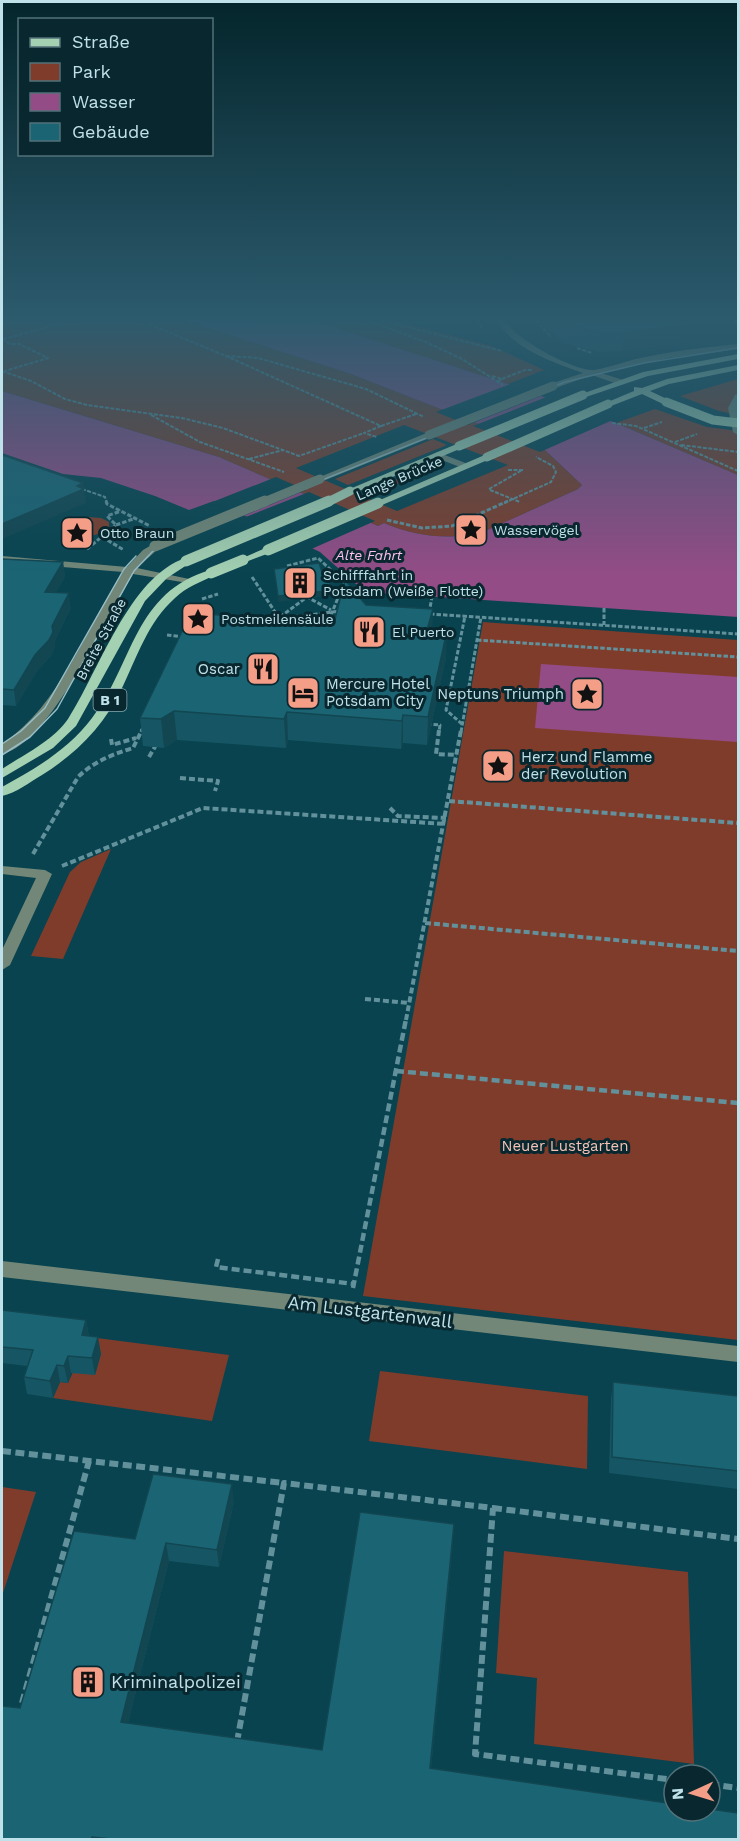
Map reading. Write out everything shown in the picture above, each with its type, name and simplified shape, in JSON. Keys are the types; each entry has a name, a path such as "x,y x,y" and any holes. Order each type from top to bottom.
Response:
{"main road":[{"name":"Lange Brücke","path":"243,538 350,491 558,406"},
{"name":"Lange Brücke","path":"190,582 604,406"},
{"path":"676,406 713,420 738,423"},
{"name":"Breite Straße","path":"2,774 48,745 72,723 140,599 163,576 186,561 243,538"},
{"name":"B 1","path":"2,792 54,762 91,728 107,705 155,613 171,595 190,582"}],"street":[{"path":"2,750 27,733 49,710 129,570 139,557 155,546 503,406"},
{"path":"734,406 738,432"},
{"path":"438,455 465,466"},
{"path":"2,559 129,570 190,582"},
{"path":"2,870 45,874 2,965"},
{"name":"Am Lustgartenwall","path":"2,1269 738,1354"}],"path":[{"path":"93,406 223,428 299,456 417,414"},
{"path":"337,406 381,426"},
{"path":"401,406 427,418"},
{"path":"151,415 174,431 206,446 286,473"},
{"path":"611,423 643,428 681,445 738,452"},
{"path":"643,428 658,423"},
{"path":"364,433 380,438"},
{"path":"681,445 682,448 695,454 738,471"},
{"path":"248,459 283,450"},
{"path":"384,519 422,528 442,528 513,500 546,485 555,477 553,466 529,454"},
{"path":"519,468 523,470 489,489 520,502"},
{"path":"72,486 105,497 107,504 150,526"},
{"path":"116,525 107,516 122,511"},
{"path":"81,553 116,525 137,518"},
{"path":"102,537 118,547"},
{"path":"279,569 318,558 352,590 340,593 324,632"},
{"path":"288,567 295,572"},
{"path":"247,580 261,574"},
{"path":"252,576 279,618"},
{"path":"272,624 306,597 332,610"},
{"path":"432,597 428,614 738,634"},
{"path":"604,608 604,625"},
{"path":"260,621 332,610 343,611"},
{"path":"462,724 446,710 465,616"},
{"path":"349,1310 446,821 480,617"},
{"path":"167,635 185,637 182,645"},
{"path":"477,640 738,657"},
{"path":"426,713 424,724 440,725 436,754 457,755"},
{"path":"25,872 78,777 96,762 133,748 148,717"},
{"path":"111,739 112,745 118,746 137,738 148,739"},
{"path":"149,758 158,739"},
{"path":"180,778 218,781 215,791"},
{"path":"449,801 738,823"},
{"path":"45,874 203,808 446,821"},
{"path":"390,808 398,816 446,821"},
{"path":"425,923 738,951"},
{"path":"365,999 410,1003"},
{"path":"396,1071 738,1103"},
{"path":"218,1259 216,1268 354,1284"},
{"path":"2,1451 738,1539"},
{"path":"20,1709 89,1461"},
{"path":"234,1754 284,1483"},
{"path":"493,1508 475,1754 662,1778"},
{"path":"722,1786 738,1788"}],"green space":[{"path":"51,406 432,406 545,450 582,485 578,489 483,532 446,537 433,536 384,523 378,526 219,457","holes":["404,425 508,465 397,511 296,468"]},
{"path":"706,406 738,406 738,415"},
{"path":"655,409 707,427 738,431 738,475 616,423"},
{"path":"433,439 447,445 348,485 335,479"},
{"path":"429,465 436,467 368,497 362,494"},
{"path":"88,517 101,518 109,522 109,528 90,536 70,532 68,526 75,520"},
{"name":"Neuer Lustgarten","path":"483,622 738,640 738,1340 363,1296"},
{"path":"111,849 63,959 31,956 70,872 81,862"},
{"path":"89,1337 229,1355 212,1421 53,1398 60,1382 68,1383"},
{"path":"380,1371 588,1396 587,1469 369,1441"},
{"path":"2,1487 36,1492 2,1596"},
{"path":"504,1551 688,1572 694,1763 534,1744 537,1678 496,1673"}],"water":[{"name":"Alte Fahrt","path":"2,406 51,406 219,457 378,526 384,523 433,536 471,535 483,532 578,489 582,485 545,450 432,406 569,406 616,423 738,475 738,617 365,592 320,552 214,501 189,510 101,478 63,474 2,453"},
{"path":"541,664 738,677 738,742 535,728"}],"pier":[{"path":"452,406 516,406 468,425 436,412"},
{"path":"524,406 577,406 615,419 540,452 473,426"},
{"path":"276,477 306,490 241,517 214,504 190,513 187,512"},
{"path":"309,492 375,521 309,550 243,518"}],"building":[{"path":"2,455 83,483 77,486 84,489 2,524"},
{"path":"2,559 63,562 45,592 69,593 52,626 53,632 49,640 35,655 14,690 2,689"},
{"name":"Schifffahrt in Potsdam (Weiße Flotte)","path":"319,563 323,575 336,590 278,596 274,569"},
{"name":"Mercure Hotel Potsdam City","path":"345,580 366,605 433,609 427,630 447,631 428,717 403,715 402,721 287,712 284,719 174,711 161,719 140,718 191,613 334,623"},
{"path":"2,1310 86,1320 82,1335 98,1337 92,1358 68,1356 64,1366 57,1365 50,1381 24,1377 33,1350 2,1347"},
{"path":"613,1382 738,1396 738,1471 612,1457"},
{"path":"153,1474 232,1484 217,1550 166,1543 121,1722 322,1750 360,1512 454,1524 430,1768 662,1802 662,1823 722,1823 722,1811 738,1813 738,1839 111,1839 92,1837 91,1839 2,1839 2,1706 20,1708 74,1531 135,1539"}],"tram line":[{"path":"2,755 30,737 57,709 134,571 153,551 171,541 506,406"},
{"path":"2,744 21,731 45,708 124,569 136,556"}],"place":[{"name":"Wasservögel","path":"471,530"},
{"name":"Otto Braun","path":"77,533"},
{"name":"Schifffahrt in Potsdam (Weiße Flotte)","path":"300,583"},
{"name":"Postmeilensäule","path":"198,619"},
{"name":"El Puerto","path":"369,632"},
{"name":"Oscar","path":"263,669"},
{"name":"Mercure Hotel Potsdam City","path":"303,693"},
{"name":"Neptuns Triumph","path":"587,694"},
{"name":"Herz und Flamme der Revolution","path":"498,766"},
{"name":"Kriminalpolizei","path":"88,1682"}]}
